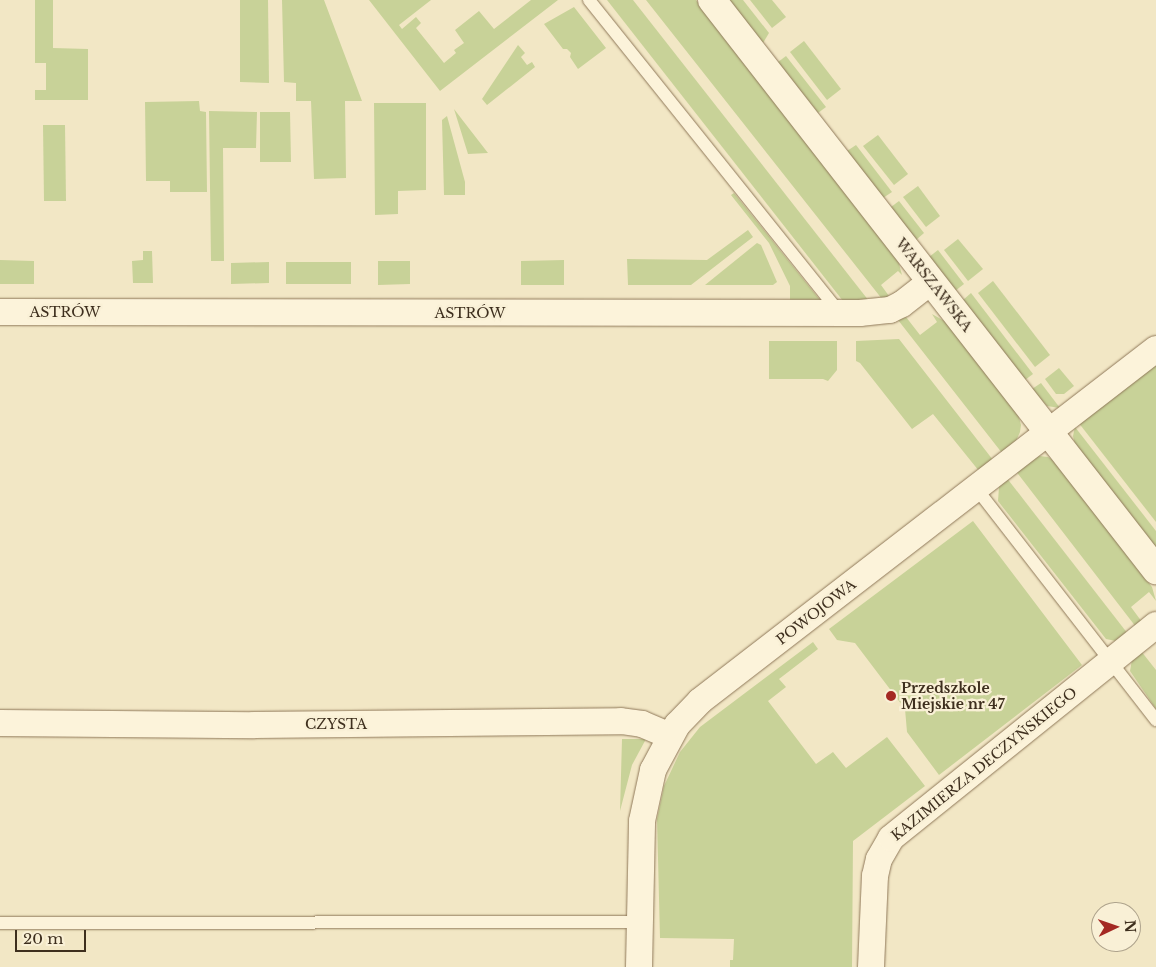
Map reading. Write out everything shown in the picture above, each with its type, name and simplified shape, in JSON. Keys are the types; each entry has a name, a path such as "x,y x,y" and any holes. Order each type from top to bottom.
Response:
{"street":[{"name":"WARSZAWSKA","path":"712,0 1156,570"},
{"name":"ASTRÓW","path":"0,312 840,313 890,310 902,304 931,281"},
{"name":"POWOJOWA","path":"639,967 642,820 653,770 670,736 686,714 700,701 1156,349"},
{"name":"KAZIMIERZA DECZYŃSKIEGO","path":"871,967 875,876 879,859 891,838 1156,626"},
{"name":"CZYSTA","path":"0,724 254,725 621,721 642,724 670,736"}],"lane":[{"path":"589,0 840,313"},
{"path":"976,488 1156,720"},
{"path":"0,923 639,922"}],"green space":[{"path":"35,0 53,0 53,48 88,49 88,100 35,100 35,90 46,90 46,63 35,63"},
{"path":"240,0 268,0 269,83 240,82"},
{"path":"282,0 324,0 362,101 345,101 346,178 314,179 311,101 296,101 296,83 284,82"},
{"path":"369,0 431,0 399,25 402,29 416,17 421,23 416,28 444,63 456,53 454,50 464,43 455,30 479,11 494,29 531,0 558,0 440,91"},
{"path":"607,0 633,0 869,301 843,301"},
{"path":"646,0 696,0 898,260 902,275 898,271 881,285 889,296 882,299"},
{"path":"729,0 743,0 769,33 763,43"},
{"path":"750,0 772,0 786,17 772,28"},
{"path":"574,7 606,48 578,69 570,57 571,53 567,49 563,49 544,24"},
{"path":"804,41 841,89 827,100 790,52"},
{"path":"518,45 525,53 521,57 527,65 532,62 535,67 487,105 482,99"},
{"path":"786,56 826,107 818,113 778,62"},
{"path":"199,101 200,111 206,112 207,192 170,192 170,181 146,181 145,102"},
{"path":"374,103 426,103 426,190 398,191 398,214 375,215"},
{"path":"454,109 464,122 488,153 468,154"},
{"path":"209,111 257,112 256,148 223,148 224,261 211,261"},
{"path":"260,112 290,112 291,162 260,162"},
{"path":"447,116 465,182 465,195 444,195 442,120"},
{"path":"43,125 65,125 66,201 44,201"},
{"path":"878,135 908,174 894,185 863,146"},
{"path":"856,145 892,192 883,198 847,151"},
{"path":"918,186 940,216 926,227 903,197"},
{"path":"734,193 820,300 790,300 790,286 769,243 731,195"},
{"path":"899,201 924,233 916,240 891,207"},
{"path":"748,230 753,237 691,285 628,285 627,259 707,260"},
{"path":"958,239 983,269 968,281 944,250"},
{"path":"757,243 761,245 777,282 773,285 705,285"},
{"path":"938,250 964,284 955,291 929,257"},
{"path":"143,251 152,251 153,283 133,283 132,261 143,260"},
{"path":"0,260 34,261 34,284 0,284"},
{"path":"564,260 564,285 521,285 521,261"},
{"path":"378,261 410,261 410,284 378,285"},
{"path":"269,262 269,283 231,284 231,263"},
{"path":"286,262 351,262 351,284 286,284"},
{"path":"993,281 1050,355 1035,367 978,293"},
{"path":"971,293 1033,374 1025,380 963,300"},
{"path":"932,314 946,322 1018,414 1021,425 1020,432 1016,441 1002,453 898,320 906,317 920,335 937,322"},
{"path":"899,339 993,460 979,471 933,414 912,429 860,363 856,361 856,341"},
{"path":"769,341 837,341 837,370 828,381 823,379 769,379"},
{"path":"1156,364 1156,522 1078,422"},
{"path":"1059,368 1074,386 1064,394 1056,394 1045,379"},
{"path":"1041,383 1060,408 1047,406 1032,389"},
{"path":"1075,427 1156,531 1156,549 1075,445 1073,436"},
{"path":"1039,456 1048,457 1055,461 1152,587 1156,601 1149,592 1131,607 1142,622 1136,627 1015,470"},
{"path":"1006,477 1128,634 1116,641 1106,639 998,501 999,487"},
{"path":"973,521 1082,665 939,775 907,732 905,709 855,643 837,640 829,629"},
{"path":"813,642 818,649 779,679 786,687 768,701 816,764 833,752 846,768 887,737 925,786 853,841 852,967 730,967 730,960 733,960 734,939 660,938 657,819 664,786 680,752 700,727"},
{"path":"1141,651 1156,670 1156,709 1130,671 1132,660"},
{"path":"622,739 646,739 632,765 620,811"}],"place":[{"name":"Przedszkole Miejskie nr 47","path":"891,696"}]}
